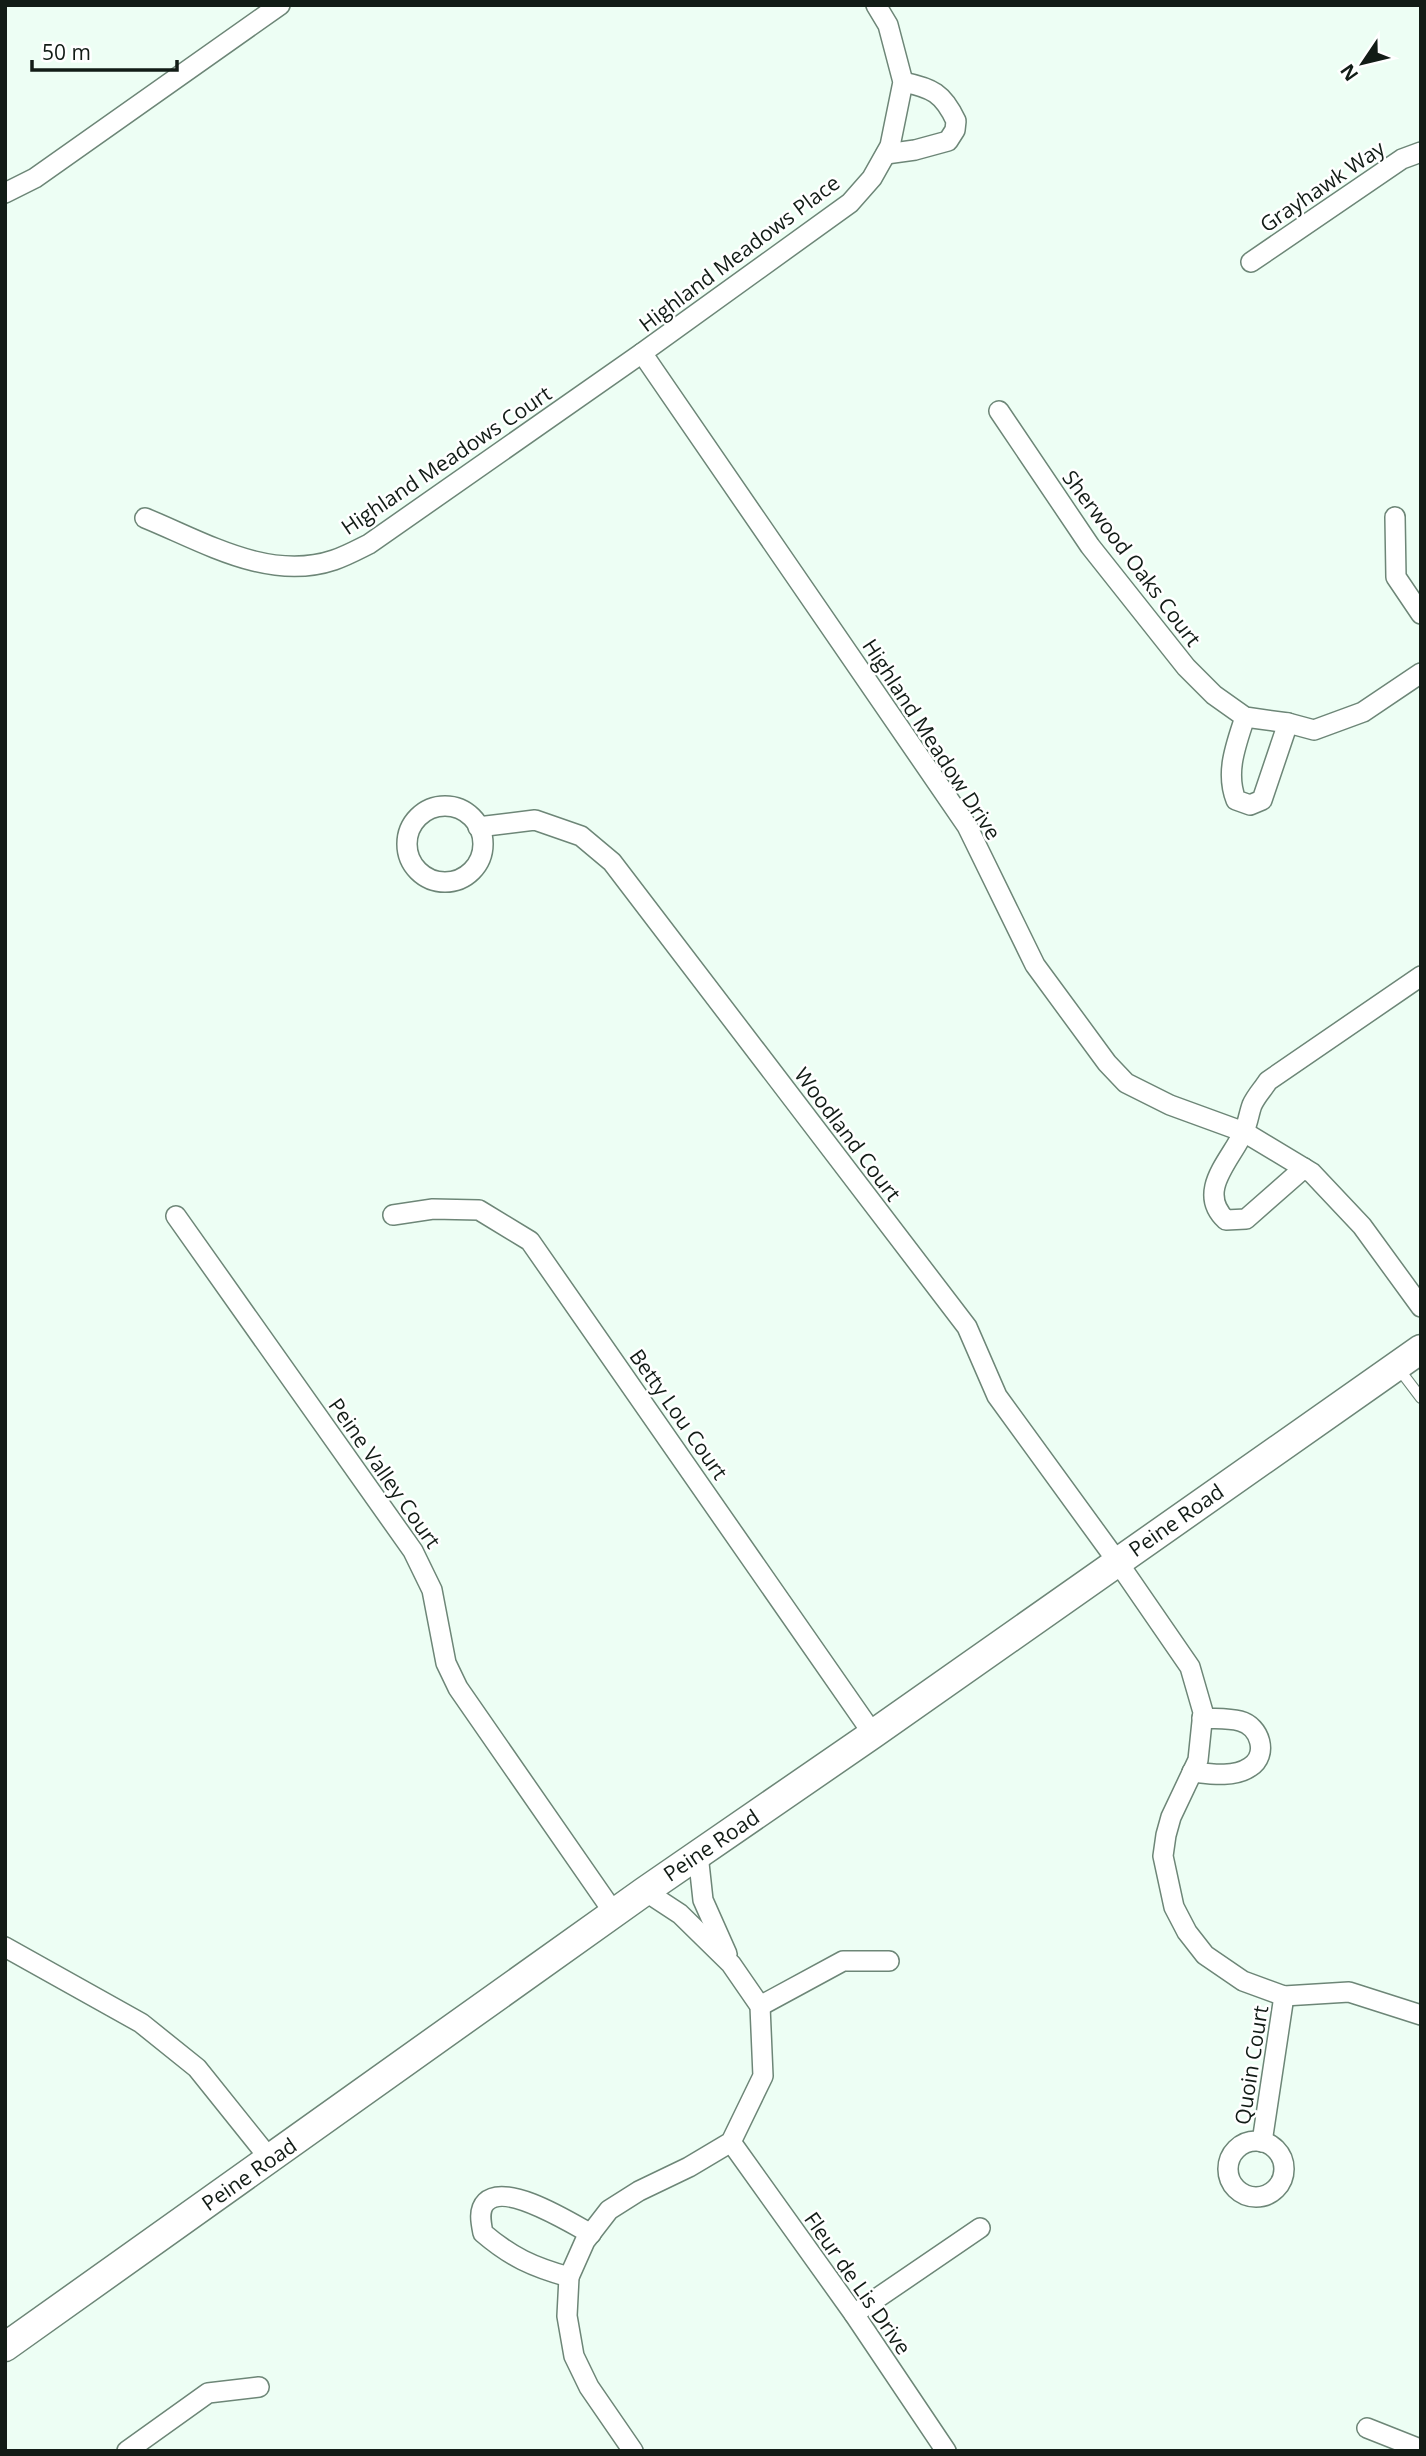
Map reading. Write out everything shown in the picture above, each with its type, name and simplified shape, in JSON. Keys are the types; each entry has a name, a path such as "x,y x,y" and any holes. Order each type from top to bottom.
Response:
{"street":[{"path":"5,192 35,178 280,5"},
{"name":"Highland Meadows Place","path":"642,353 850,202 873,178 890,146 903,82 888,25 876,5"},
{"path":"886,154 939,145 948,141 955,130 956,121 941,97 929,88 903,82"},
{"name":"Grayhawk Way","path":"1251,262 1402,159 1421,152"},
{"name":"Highland Meadows Court","path":"145,518 251,561 279,567 333,561 369,544 642,353"},
{"name":"Highland Meadow Drive","path":"642,353 967,826 1035,965 1099,1053 1126,1083 1170,1105 1244,1132 1312,1173 1362,1226 1421,1307"},
{"name":"Sherwood Oaks Court","path":"999,411 1090,546 1178,657 1214,695 1245,717 1314,730 1363,712 1421,673"},
{"path":"1395,517 1396,577 1421,614"},
{"path":"1245,717 1232,758 1231,787 1236,800 1250,806 1262,800 1288,723"},
{"name":"Woodland Court","path":"478,827 535,820 581,836 612,862 967,1327 998,1396 1190,1667 1203,1713 1198,1760 1171,1816 1166,1835 1163,1856 1174,1907 1187,1932 1205,1955 1243,1981 1284,1996"},
{"path":"1304,1168 1246,1219 1226,1220 1218,1213 1213,1202 1218,1173 1244,1132 1253,1103 1268,1081 1421,976"},
{"name":"Betty Lou Court","path":"393,1215 433,1209 479,1210 530,1241 873,1734"},
{"name":"Peine Valley Court","path":"176,1216 413,1551 432,1590 446,1663 458,1688 614,1913"},
{"name":"Peine Road","path":"5,2347 645,1891 1421,1349"},
{"path":"1192,1772 1220,1774 1249,1769 1258,1761 1261,1751 1259,1738 1252,1726 1242,1721 1202,1718"},
{"path":"698,1854 703,1900 731,1964"},
{"path":"633,2451 589,2387 573,2356 567,2316 569,2277 585,2241 609,2210 731,2142 763,2076 760,2006 731,1964 680,1914 645,1891"},
{"path":"5,1947 141,2023 197,2068 270,2160"},
{"path":"760,2006 843,1961 889,1961"},
{"path":"1284,1996 1349,1992 1421,2015"},
{"name":"Quoin Court","path":"1262,2142 1284,1996"},
{"name":"Fleur de Lis Drive","path":"731,2142 854,2314 946,2451"},
{"path":"569,2277 536,2268 505,2253 482,2233 480,2215 485,2203 494,2198 512,2198 534,2204 591,2234"},
{"path":"854,2314 980,2228"},
{"path":"127,2451 208,2393 260,2387"},
{"path":"1367,2428 1415,2447 1418,2451"}],"lane":[{"path":"1396,1366 1421,1398"}]}
